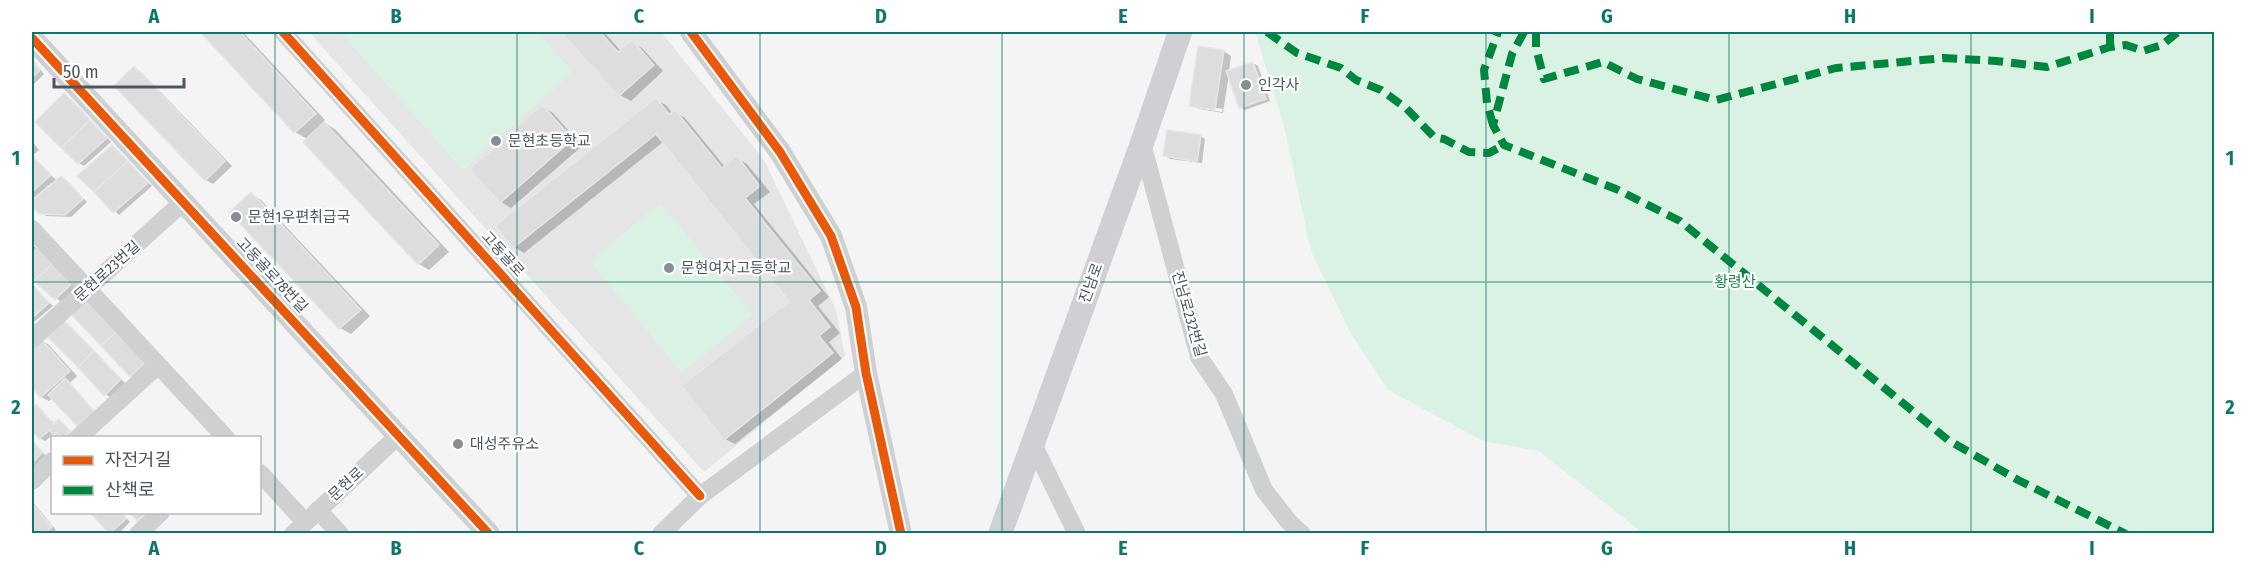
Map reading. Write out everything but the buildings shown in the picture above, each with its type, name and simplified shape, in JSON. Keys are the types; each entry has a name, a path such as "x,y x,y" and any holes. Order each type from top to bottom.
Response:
{"main road":[{"name":"진남로","path":"1000,534 1180,32"}],"street":[{"name":"고동골로","path":"283,32 700,496"},
{"path":"691,32 780,152 831,236 856,307 866,373 901,534"},
{"name":"고동골로78번길","path":"32,38 489,534"},
{"name":"진남로232번길","path":"1142,143 1198,357 1224,394 1264,490 1289,522 1302,534"},
{"name":"문현로23번길","path":"32,339 183,202"},
{"path":"32,229 224,436"},
{"path":"80,436 158,364"},
{"path":"661,534 700,496 866,373"},
{"name":"문현로","path":"305,522 399,435"},
{"path":"1033,444 1077,534"},
{"path":"32,481 51,463"},
{"path":"261,474 305,522 340,534"},
{"path":"138,534 160,514"}],"shaded area":[{"name":"문현여자고등학교","path":"309,32 661,32 764,160 836,310 845,356 704,472"}],"green space":[{"path":"340,32 537,32 573,72 463,170"},
{"name":"황령산","path":"1255,32 2214,32 2214,533 1643,533 1539,451 1483,441 1388,390 1350,332 1311,251 1284,126"},
{"path":"660,203 753,315 682,373 590,261"}],"marked path":[{"path":"1267,32 1297,53 1341,68 1356,80 1381,90 1406,108 1434,137 1444,139 1469,152 1489,153 1504,145"},
{"path":"1493,125 1487,103 1484,70 1498,32"},
{"path":"1524,32 1512,54 1493,125 1504,145 1616,189 1680,221 1948,440 2018,480 2126,534"},
{"path":"1536,32 1536,48 1544,79 1603,62 1637,79 1716,100 1836,68 1944,58 2047,67 2110,47 2126,45 2143,51 2162,45 2178,32"},
{"path":"2110,32 2110,47"}],"cycle path":[{"path":"283,32 700,496"},
{"path":"691,32 780,152 831,236 856,307 866,373 901,534"},
{"path":"32,38 489,534"}],"place":[{"name":"인각사","path":"1246,85"},
{"name":"문현초등학교","path":"496,141"},
{"name":"문현1우편취급국","path":"236,217"},
{"name":"문현여자고등학교","path":"669,268"},
{"name":"대성주유소","path":"458,444"}]}
